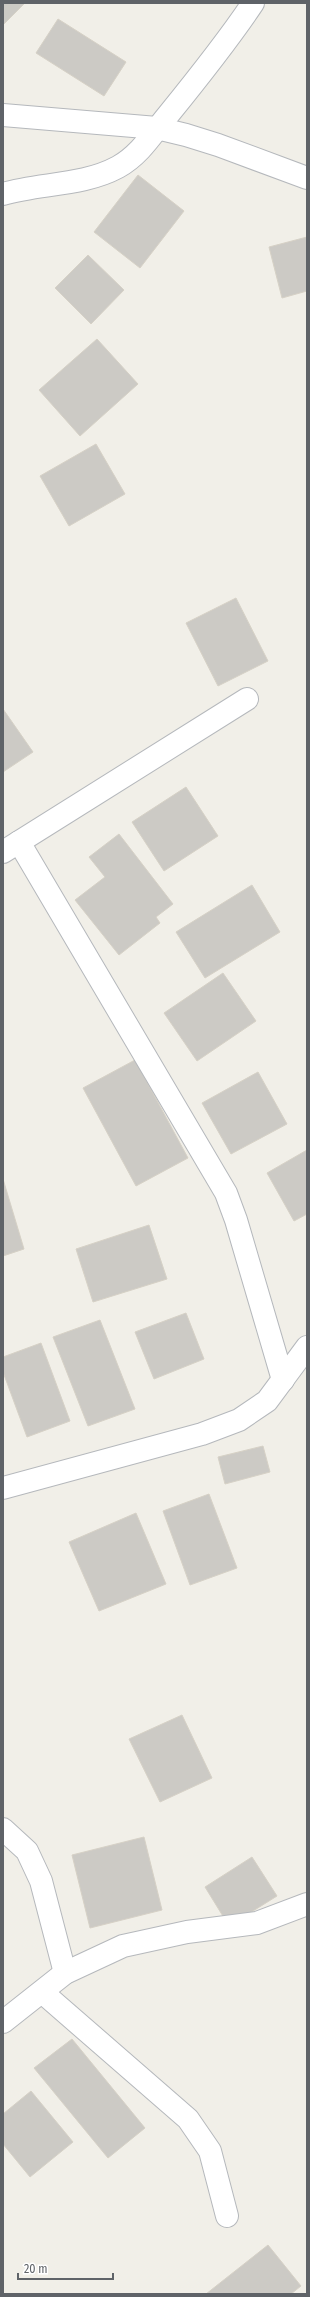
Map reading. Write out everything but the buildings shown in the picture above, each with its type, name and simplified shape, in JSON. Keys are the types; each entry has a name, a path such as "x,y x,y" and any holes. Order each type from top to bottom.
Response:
{"street":[{"path":"3,194 20,189 66,183 118,168 137,154 224,45 253,3"},
{"path":"3,115 157,128 186,134 307,178"},
{"path":"247,699 11,847 226,1193 236,1220 283,1380"},
{"path":"3,1488 202,1434 239,1420 267,1401 307,1346"},
{"path":"3,1829 27,1851 41,1881 66,1973"},
{"path":"3,2022 66,1973 122,1946 187,1932 257,1922 307,1904"},
{"path":"42,1992 188,2119 210,2151 227,2216"}]}
